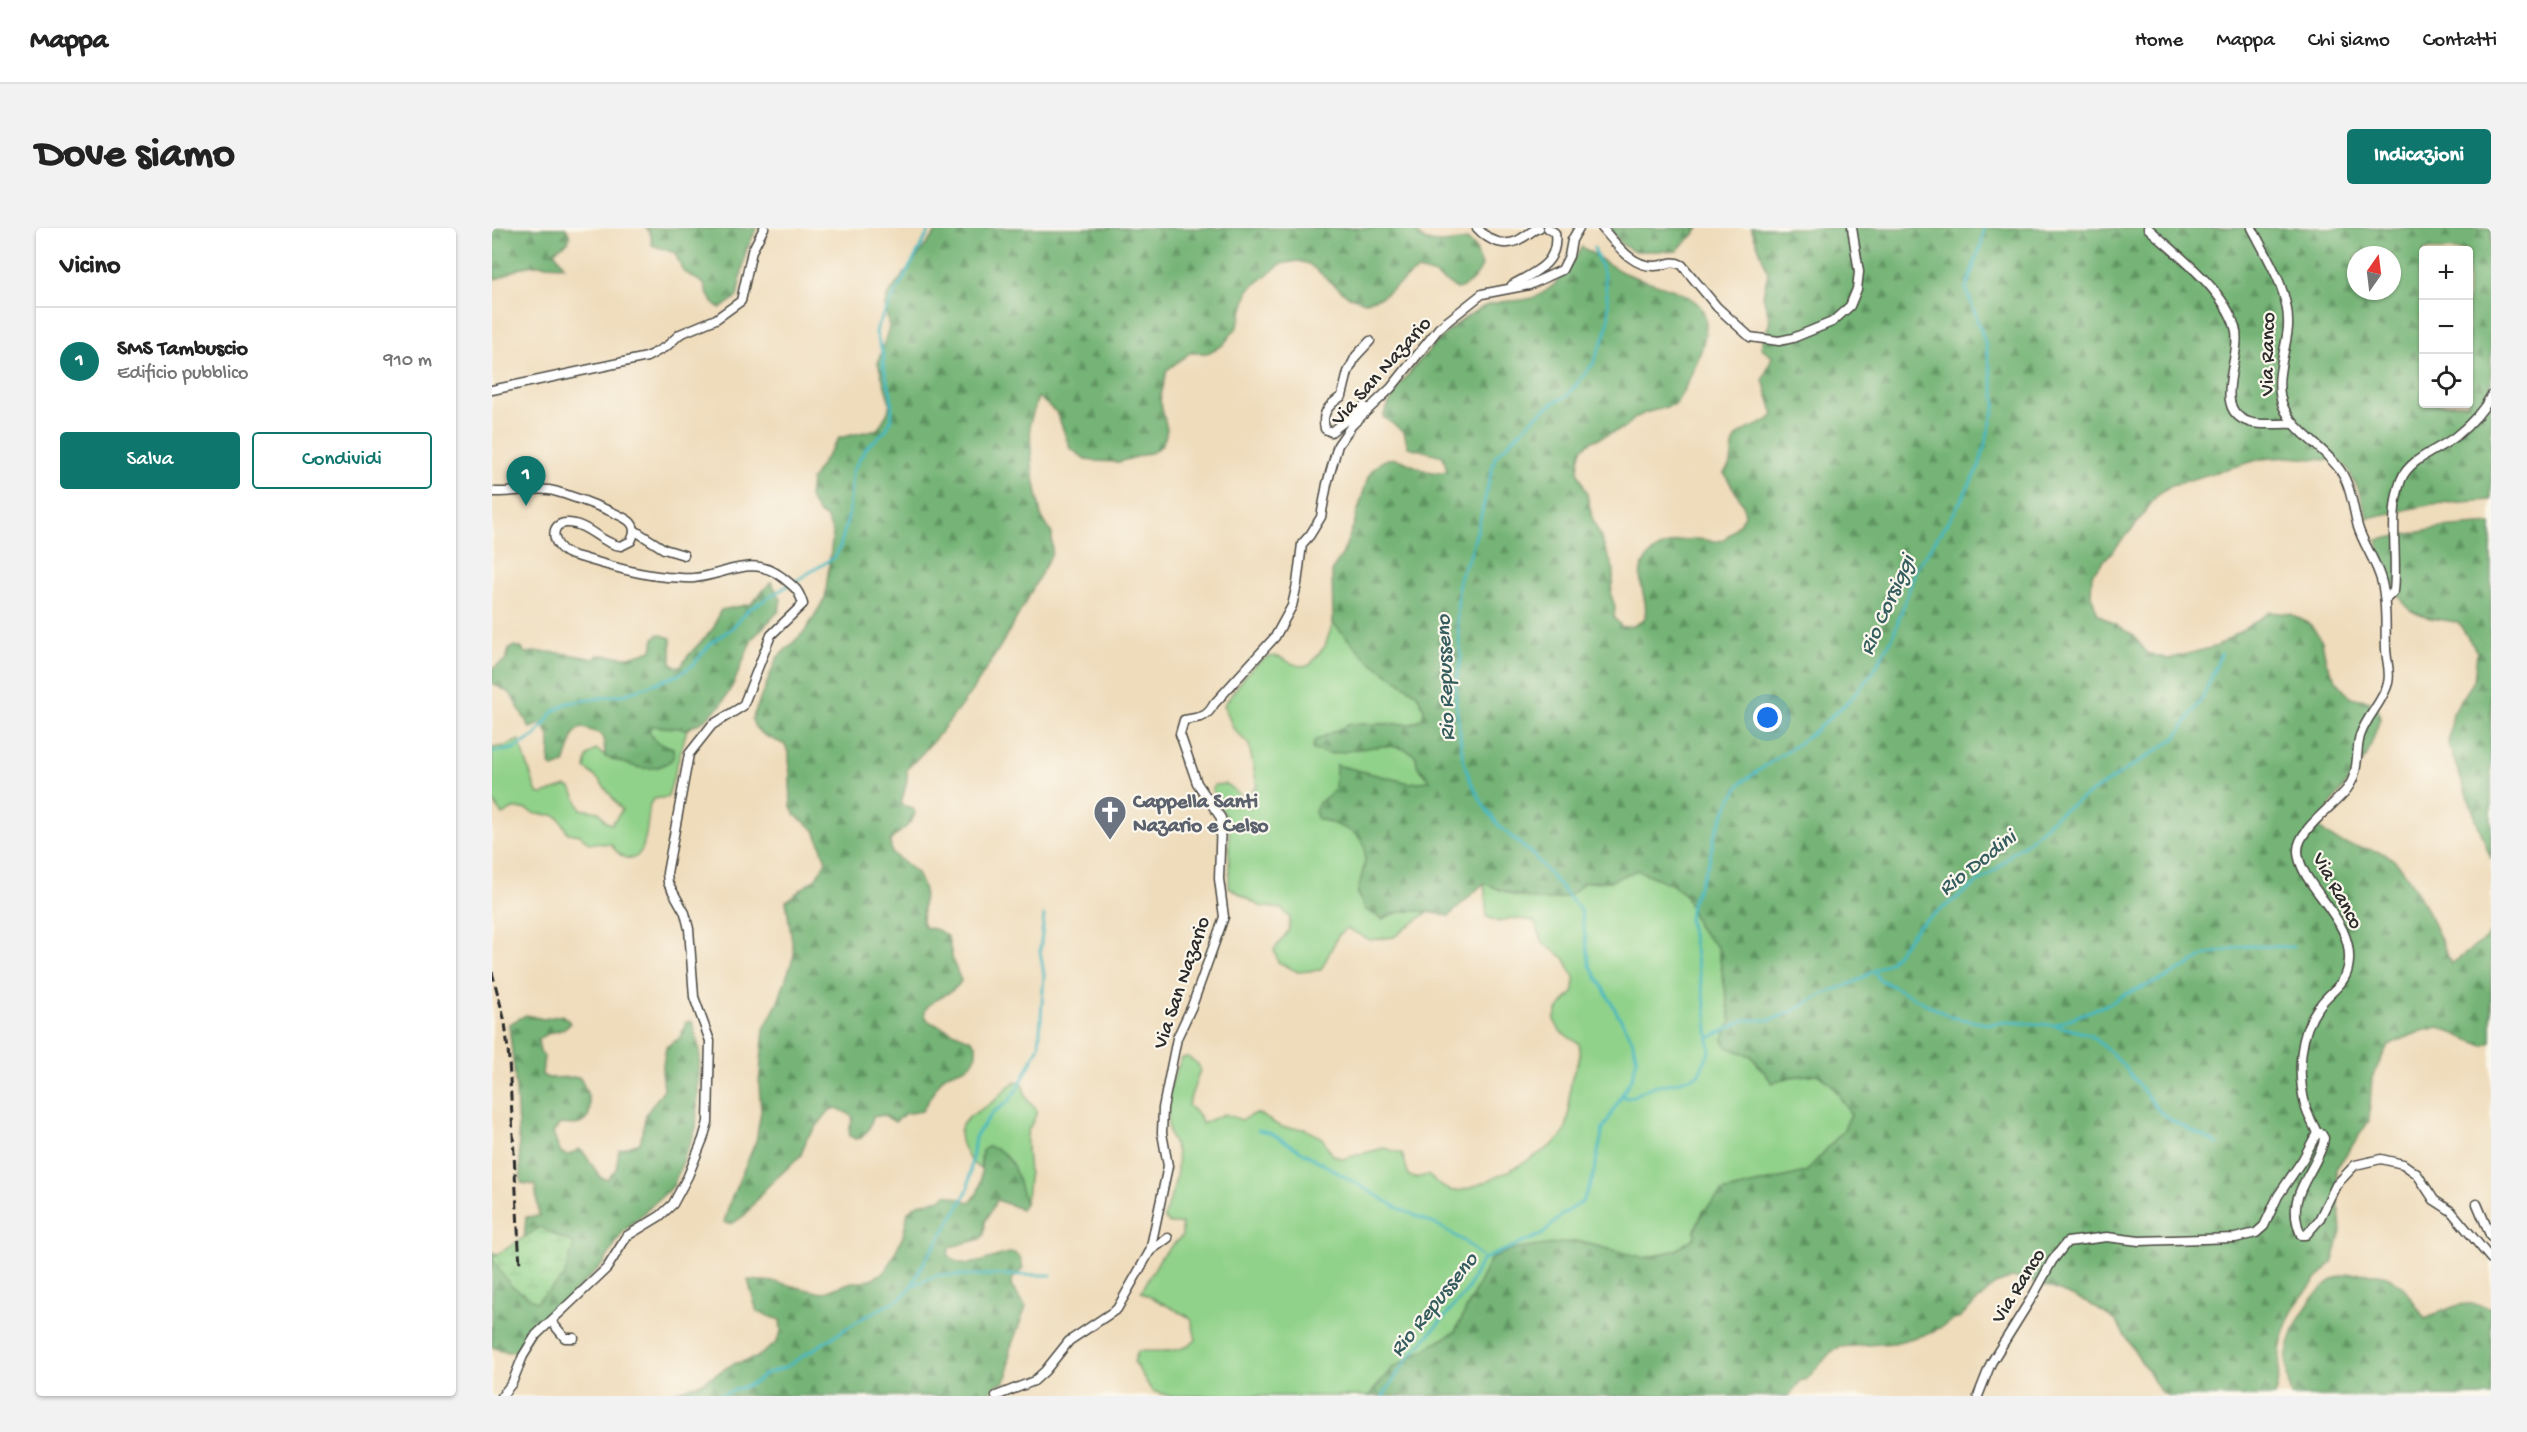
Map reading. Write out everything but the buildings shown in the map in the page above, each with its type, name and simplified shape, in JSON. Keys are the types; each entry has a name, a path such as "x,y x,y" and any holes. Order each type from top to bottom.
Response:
{"street":[{"path":"492,390 647,357 667,346 680,333 716,319 741,301 753,251 758,236 764,228"},
{"path":"1477,228 1498,243 1517,241 1539,228"},
{"path":"1507,288 1545,267 1551,260 1556,243 1555,233 1548,228"},
{"name":"Via San Nazario","path":"996,1396 1034,1381 1069,1341 1117,1309 1150,1251 1168,1166 1161,1133 1163,1108 1177,1038 1192,1006 1224,917 1219,879 1221,818 1197,783 1180,734 1184,720 1201,718 1208,714 1214,704 1282,626 1292,606 1300,551 1321,517 1327,484 1338,446 1352,425 1391,388 1439,328 1482,294 1542,281 1562,270 1569,256 1572,240 1579,228"},
{"path":"1602,228 1628,257 1637,262 1651,267 1675,261 1682,265 1717,308 1750,337 1779,341 1820,329 1850,306 1857,289 1858,272 1852,228"},
{"path":"2148,228 2178,253 2217,294 2236,328 2238,346 2229,387 2229,398 2239,417 2249,423 2295,424"},
{"name":"Via Ranco","path":"1978,1396 1991,1363 2052,1261 2067,1242 2107,1237 2139,1242 2235,1238 2256,1233 2264,1226 2278,1196 2317,1133 2305,1105 2302,1064 2304,1034 2322,1001 2344,979 2348,968 2348,945 2339,922 2308,877 2298,852 2299,842 2350,786 2358,765 2360,736 2386,690 2389,668 2386,656 2385,600 2374,559 2360,531 2342,474 2319,446 2295,424 2284,408 2279,380 2288,326 2284,299 2252,228"},
{"path":"1370,341 1352,364 1342,396 1328,407 1322,419 1325,429 1331,432 1360,408 1375,401"},
{"path":"2385,600 2394,591 2393,531 2396,503 2402,479 2412,466 2454,438 2476,419 2491,396"},
{"path":"492,492 534,490 560,493 621,516 632,525 634,530 664,549 684,555"},
{"path":"502,1396 512,1383 523,1356 536,1335 607,1268 627,1236 660,1216 673,1204 688,1176 708,1122 710,1041 694,997 689,929 685,913 668,884 667,873 671,843 689,754 712,725 743,706 771,635 803,604 799,590 774,571 758,565 740,566 694,578 637,573 569,554 559,549 553,541 560,524 567,522 607,542 621,546 631,541 634,530"},
{"path":"2317,1133 2321,1133 2324,1138 2323,1144 2303,1183 2295,1206 2294,1218 2301,1235 2311,1232 2336,1185 2355,1165 2381,1159 2403,1164 2417,1174 2434,1200 2451,1211 2491,1258"},
{"path":"2477,1204 2491,1237"},
{"path":"1150,1251 1168,1238"},
{"path":"551,1321 565,1338 574,1338"}],"green space":[{"path":"492,228 566,228 570,236 568,242 554,251 564,266 527,266 494,279"},
{"path":"646,228 757,228 746,251 737,297 721,308 715,304 704,284 683,271 675,253 652,245 650,232"},
{"path":"939,228 1415,228 1418,235 1430,242 1445,243 1467,240 1475,247 1482,266 1472,280 1457,289 1435,275 1418,270 1381,297 1365,302 1348,296 1309,264 1298,261 1281,264 1249,289 1238,326 1223,345 1208,353 1190,353 1167,370 1160,400 1167,429 1161,446 1153,452 1119,462 1092,461 1084,458 1070,448 1057,413 1038,397 1030,423 1032,466 1041,516 1052,534 1052,553 1005,639 970,694 907,769 907,783 901,805 913,808 915,814 907,826 890,841 892,853 917,873 924,890 922,922 925,927 938,930 948,937 953,961 961,981 957,987 929,1005 925,1010 925,1015 930,1022 972,1040 976,1045 974,1061 964,1068 947,1074 922,1111 904,1114 895,1122 884,1115 873,1117 869,1129 861,1138 855,1139 850,1136 849,1130 853,1118 849,1114 837,1108 830,1110 807,1138 801,1155 765,1189 745,1215 727,1224 724,1222 731,1199 756,1141 761,1111 759,1084 764,1029 778,1002 794,955 786,901 816,878 826,861 815,830 795,815 791,807 789,754 785,745 760,732 752,719 777,658 806,630 825,598 833,533 826,517 818,513 809,497 811,480 839,438 878,429 888,412 890,403 878,363 889,327 885,305 887,296"},
{"path":"1608,228 1699,228 1677,251 1633,251 1624,246"},
{"path":"1751,228 2491,228 2491,500 2433,504 2368,518 2358,488 2347,468 2338,461 2288,457 2261,459 2172,485 2157,495 2134,527 2092,574 2091,595 2098,614 2134,636 2147,653 2168,659 2218,646 2270,612 2291,614 2310,624 2322,641 2326,662 2336,680 2350,697 2371,701 2378,709 2380,719 2367,756 2332,803 2319,827 2335,840 2385,854 2394,861 2404,872 2423,903 2451,964 2491,932 2491,1042 2483,1046 2439,1027 2422,1031 2388,1045 2372,1078 2369,1121 2336,1169 2341,1232 2333,1261 2300,1299 2288,1320 2281,1346 2274,1396 2169,1396 2160,1391 2115,1320 2087,1302 2039,1283 2012,1278 1996,1284 1960,1317 1928,1334 1894,1343 1840,1347 1832,1351 1806,1380 1801,1380 1789,1396 1369,1396 1391,1369 1455,1332 1491,1259 1510,1250 1577,1241 1645,1258 1676,1250 1695,1237 1695,1230 1703,1212 1722,1192 1806,1172 1843,1131 1851,1114 1832,1085 1817,1074 1790,1077 1773,1083 1751,1056 1727,1047 1723,1039 1731,1022 1718,948 1698,927 1685,894 1671,884 1637,870 1611,881 1584,882 1576,891 1560,899 1538,900 1484,883 1449,916 1423,911 1407,911 1382,919 1366,910 1357,894 1365,862 1363,842 1348,830 1317,818 1315,811 1319,803 1335,790 1336,765 1409,783 1430,781 1417,765 1416,756 1397,747 1386,746 1330,753 1313,750 1314,741 1350,724 1412,724 1423,718 1424,709 1417,694 1368,660 1333,623 1332,570 1342,555 1353,527 1368,477 1378,465 1387,459 1396,459 1424,470 1447,471 1443,456 1408,447 1404,432 1383,417 1399,387 1411,371 1439,340 1469,315 1495,303 1532,298 1549,289 1562,277 1582,247 1622,272 1683,294 1699,305 1705,314 1704,340 1688,383 1676,404 1645,413 1635,418 1626,427 1592,441 1582,449 1579,460 1578,472 1587,494 1592,517 1614,570 1611,595 1615,606 1614,618 1622,627 1633,626 1644,620 1646,607 1640,576 1644,562 1649,556 1670,543 1679,541 1722,540 1745,516 1743,504 1724,473 1731,463 1733,445 1737,437 1774,415 1763,380 1772,357 1761,347 1770,321 1763,296 1768,272"},
{"path":"2491,524 2491,859 2448,744 2453,713 2474,681 2477,652 2458,622 2423,616 2406,606 2390,578 2377,540 2441,528"},
{"path":"771,582 781,599 779,611 752,639 734,683 721,705 703,721 687,729 651,726 649,731 656,742 673,748 674,751 672,760 658,767 642,768 605,757 604,739 601,734 584,728 578,729 574,734 564,764 553,768 549,763 550,742 545,728 541,724 530,728 510,693 492,683 492,669 506,660 509,649 514,646 521,648 525,653 560,653 594,659 598,655 629,657 652,650 654,638 659,634 671,638 671,663 676,667 682,665 714,627 721,610 751,604"},
{"path":"1333,623 1368,660 1417,694 1424,709 1423,719 1412,724 1350,724 1331,754 1375,746 1397,747 1416,756 1417,765 1430,781 1409,783 1336,765 1336,790 1319,803 1317,818 1351,830 1363,841 1367,850 1364,868 1382,919 1404,911 1428,912 1394,937 1369,940 1347,928 1338,936 1321,970 1298,972 1278,962 1274,950 1289,930 1290,918 1282,909 1259,906 1229,887 1229,823 1212,791 1214,785 1226,784 1245,798 1257,786 1249,745 1233,728 1224,705 1234,691 1255,665 1271,656 1297,665 1310,665 1325,646"},
{"path":"663,725 687,729 668,797 654,799 650,804 643,847 633,858 621,855 611,844 589,843 580,835 568,833 559,818 554,815 513,809 502,815 492,799 492,748 506,746 519,740 537,793 543,794 566,786 571,788 581,809 599,812 606,822 612,824 622,810 599,780 585,768 587,757 596,749 638,768 673,748 656,742 649,731 651,726"},
{"path":"1637,870 1671,884 1685,894 1698,927 1718,948 1731,1022 1723,1039 1727,1047 1751,1056 1773,1083 1790,1077 1817,1074 1832,1085 1851,1114 1843,1131 1806,1172 1723,1192 1703,1212 1695,1230 1695,1237 1676,1250 1645,1258 1577,1241 1491,1259 1455,1332 1391,1369 1369,1396 1170,1396 1152,1391 1134,1362 1138,1351 1177,1350 1196,1340 1191,1318 1141,1292 1161,1257 1182,1236 1182,1224 1170,1224 1164,1218 1174,1186 1178,1162 1169,1132 1168,1103 1171,1085 1182,1058 1188,1057 1198,1064 1200,1070 1188,1105 1200,1117 1202,1124 1224,1114 1242,1120 1253,1114 1259,1114 1281,1127 1305,1129 1322,1138 1332,1154 1342,1159 1384,1148 1402,1153 1409,1176 1415,1178 1428,1175 1451,1191 1478,1185 1531,1159 1564,1133 1568,1120 1573,1073 1580,1054 1579,1044 1560,1031 1554,1020 1558,1009 1574,991 1575,979 1564,958 1544,944 1534,921 1511,918 1499,922 1487,917 1484,883 1515,896 1571,894 1584,882 1611,881"},
{"path":"526,1015 543,1019 562,1015 571,1023 538,1040 540,1052 544,1056 542,1075 548,1078 579,1077 585,1087 589,1102 590,1109 585,1121 577,1125 560,1124 553,1133 559,1150 563,1154 569,1155 579,1149 601,1178 608,1179 616,1169 619,1150 640,1143 646,1114 664,1089 662,1071 666,1047 680,1038 686,1022 692,1021 700,1052 696,1128 673,1186 622,1233 603,1264 533,1332 520,1351 508,1352 492,1347 492,1252 500,1255 523,1254 526,1217 539,1216 535,1185 521,1183 516,1090 509,1024"},
{"path":"1016,1082 1022,1084 1028,1101 1037,1110 1027,1133 1029,1177 1025,1203 1013,1166 982,1151 980,1169 968,1157 960,1138 962,1125 971,1115 994,1101"},
{"path":"987,1147 996,1149 1009,1160 1014,1168 1025,1203 1021,1209 997,1200 985,1222 984,1235 980,1239 950,1247 948,1255 955,1261 964,1263 1014,1253 1020,1257 1023,1268 1012,1280 1011,1286 1026,1307 1010,1349 1008,1375 1004,1382 998,1384 986,1396 663,1396 701,1383 733,1364 756,1358 776,1343 781,1332 780,1320 757,1312 748,1280 775,1282 822,1293 852,1282 864,1282 876,1277 886,1270 903,1236 908,1212 918,1204 941,1199 946,1194 970,1202 975,1197 980,1186 982,1151"},
{"path":"540,1227 574,1244 564,1277 536,1302 510,1285 492,1258"},
{"path":"2378,1274 2400,1285 2425,1319 2465,1304 2491,1308 2491,1396 2291,1396 2287,1354 2293,1332 2305,1309 2322,1289 2341,1276"}],"waterway":[{"path":"492,752 513,749 535,736 554,711 568,703 626,694 678,675 693,665 712,642 731,629 748,610 835,557 849,514 852,472 866,448 886,430 892,418 891,394 883,365 884,357 876,333 878,325 931,228"},
{"name":"Rio Corsiggi","path":"1621,1096 1629,1098 1653,1086 1675,1083 1698,1075 1710,1051 1706,1009 1689,919 1691,904 1709,862 1715,833 1742,782 1809,736 1850,700 1873,672 1893,636 1916,569 1955,511 1979,467 1996,403 1986,345 1966,288 1982,242 1984,228"},
{"name":"Rio Repusseno","path":"1383,1396 1406,1361 1466,1292 1484,1259 1543,1234 1562,1215 1582,1202 1592,1181 1603,1129 1632,1077 1637,1059 1632,1039 1590,965 1581,911 1534,856 1499,826 1484,806 1470,780 1463,759 1456,703 1456,683 1461,660 1457,617 1459,578 1470,555 1495,457 1535,417 1553,403 1567,396 1593,364 1606,333 1609,317 1608,303 1604,275 1594,248"},
{"name":"Rio Dodini","path":"1709,1038 1745,1020 1771,1020 1791,1012 1821,995 1853,983 1891,961 1918,926 1999,867 2014,851 2024,845 2058,814 2176,738 2203,697 2221,654"},
{"path":"912,1286 968,1189 975,1137 992,1113 1008,1102 1018,1088 1039,1046 1044,975 1040,951 1044,916"},
{"path":"1874,972 1879,979 1951,1017 1987,1024 2006,1022 2054,1025 2111,1003 2121,996 2168,977 2206,955 2245,946 2293,947"},
{"path":"2054,1025 2088,1034 2123,1065 2159,1111 2171,1120 2218,1144"},
{"path":"1258,1130 1272,1134 1398,1208 1439,1226 1464,1241 1484,1259"},
{"path":"718,1396 754,1383 765,1374 784,1368 866,1316 901,1298 912,1286 937,1275 1051,1275"}],"railway":[{"path":"492,972 505,1022 509,1060 520,1266"}],"place":[{"name":"SMS Tambuscio","path":"526,506"},
{"name":"Cappella Santi Nazario e Celso","path":"1110,841"}]}
